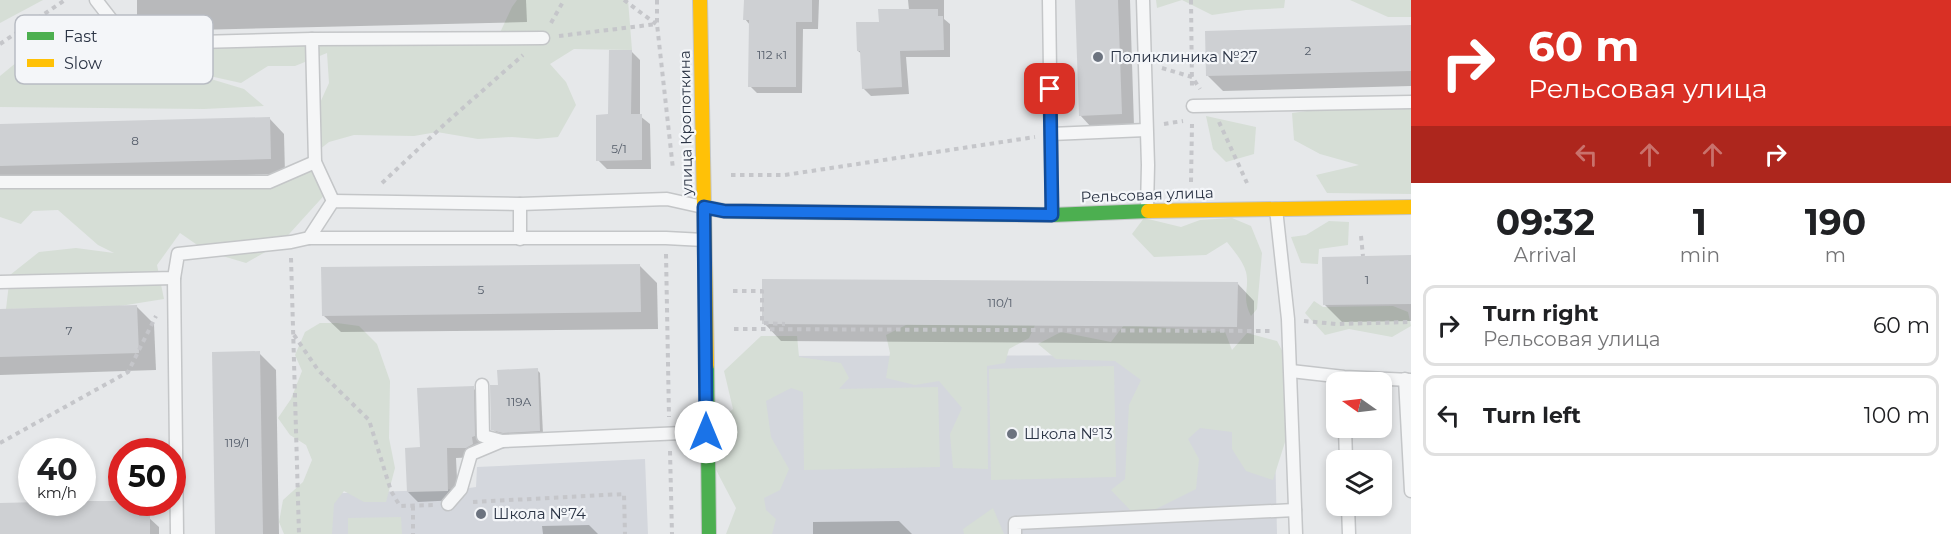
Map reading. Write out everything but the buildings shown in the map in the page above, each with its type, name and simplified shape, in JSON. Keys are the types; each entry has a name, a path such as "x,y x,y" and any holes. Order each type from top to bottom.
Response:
{"street":[{"name":"улица Кропоткина","path":"700,0 709,534"},
{"name":"Рельсовая улица","path":"704,207 724,211 1052,215 1147,211 1411,207"}],"lane":[{"path":"96,0 108,15"},
{"path":"1049,0 1052,215"},
{"path":"1143,0 1148,165 1147,211"},
{"path":"213,42 543,38"},
{"path":"312,39 315,162 333,201"},
{"path":"1193,106 1411,102"},
{"path":"1051,134 1146,130"},
{"path":"0,182 269,182 315,162"},
{"path":"333,201 520,204 666,199 704,207"},
{"path":"309,238 333,201"},
{"path":"520,204 520,239"},
{"path":"1276,209 1291,371 1296,534"},
{"path":"177,534 174,278 178,254 309,238 666,238 705,240"},
{"path":"0,282 174,278"},
{"path":"1291,371 1326,377"},
{"path":"1392,379 1408,379 1411,491"},
{"path":"482,385 483,436 502,441 706,432"},
{"path":"448,504 462,489 471,454 502,441"},
{"path":"1015,534 1015,523 1295,510"},
{"path":"1348,516 1349,534"}],"path":[{"path":"43,15 64,0"},
{"path":"363,201 447,122 543,38 564,0"},
{"path":"624,0 657,24"},
{"path":"657,0 657,24 674,178 666,199"},
{"path":"543,38 657,24"},
{"path":"0,45 15,34"},
{"path":"1144,64 1192,77 1212,106 1258,209"},
{"path":"1146,130 1170,122 1192,120"},
{"path":"727,175 785,175 1051,134"},
{"path":"666,238 672,534"},
{"path":"291,242 299,534"},
{"path":"739,291 762,291 762,324 785,324"},
{"path":"0,443 128,372 159,309"},
{"path":"727,329 1411,322"},
{"path":"412,506 414,534"}],"shaded area":[{"path":"0,0 43,0 0,23"},
{"path":"517,0 628,0 632,50 574,49 550,64 566,82 576,105 558,137 478,139 437,132 414,136 354,135 329,142 315,153 314,116 329,83 327,53 295,66 268,66 241,83 213,77 213,42 497,39"},
{"path":"1156,0 1182,0 1157,8"},
{"path":"1182,0 1285,0 1284,8 1212,15"},
{"path":"1350,0 1411,0 1411,17 1388,17"},
{"path":"15,64 15,84 213,84 213,80 244,89 264,106 204,109 0,107 0,76"},
{"path":"1411,97 1411,194 1327,193 1316,175 1359,165 1320,154 1294,140 1292,113"},
{"path":"1206,116 1256,127 1254,154 1226,162 1213,149"},
{"path":"315,162 329,190 281,243 246,263 206,251 180,233 157,265 164,299 120,306 6,309 10,275 39,252 76,248 114,253 98,245 58,210 33,211 21,224 0,217 0,184 269,182"},
{"path":"1144,218 1181,227 1200,220 1232,218 1251,226 1262,253 1257,309 1251,316 1246,298 1246,272 1241,260 1227,242 1206,255 1154,257 1132,234"},
{"path":"1329,221 1349,222 1348,245 1319,249 1318,264 1301,263 1291,237 1306,235"},
{"path":"1314,301 1323,307 1393,306 1408,312 1411,326 1392,337 1349,329 1325,335 1305,313"},
{"path":"320,323 359,326 377,344 390,381 389,438 395,468 386,502 364,502 344,491 334,504 332,534 284,534 279,522 283,500 303,482 312,460 306,445 290,435 278,418 291,399 302,371 295,355 305,332"},
{"path":"908,324 1035,325 1029,338 1009,349 1005,363 987,366 988,469 953,468 950,434 962,408 939,381 915,385 886,378 890,353 886,335"},
{"path":"1124,325 1225,332 1232,350 1247,333 1277,341 1285,356 1288,414 1286,439 1273,480 1246,471 1232,449 1232,432 1200,428 1188,439 1199,459 1196,489 1152,511 1131,511 1111,490 1125,479 1129,405 1141,380 1115,361 1056,359 1038,344 1061,332 1111,342"},
{"path":"761,336 797,336 799,357 841,363 849,378 839,389 938,387 940,467 804,470 803,392 791,388 766,401 771,437 789,469 780,490 764,498 766,510 776,519 772,534 726,534 736,508 715,468 711,427 733,409 724,371"},
{"name":"Школа №13","path":"1273,355 1277,534 752,534 748,356"},
{"path":"1114,366 1116,477 991,480 989,369"},
{"name":"Школа №74","path":"645,459 648,534 316,534 315,494 462,489 476,487 477,467"},
{"path":"993,508 1004,534 964,534 963,529"},
{"path":"401,517 402,534 348,534 348,518"}],"traffic: fast":[{"path":"704,207 724,211 1052,215 1148,211"},
{"path":"707,365 709,534"}],"traffic: slow":[{"path":"700,0 707,365"},
{"path":"1148,211 1411,207"}],"place":[{"name":"Поликлиника №27","path":"1098,57"},
{"name":"Школа №13","path":"1012,434"},
{"name":"Школа №74","path":"481,514"}],"route":[{"path":"706,432 704,207 724,211 1052,215 1050,89"}]}
